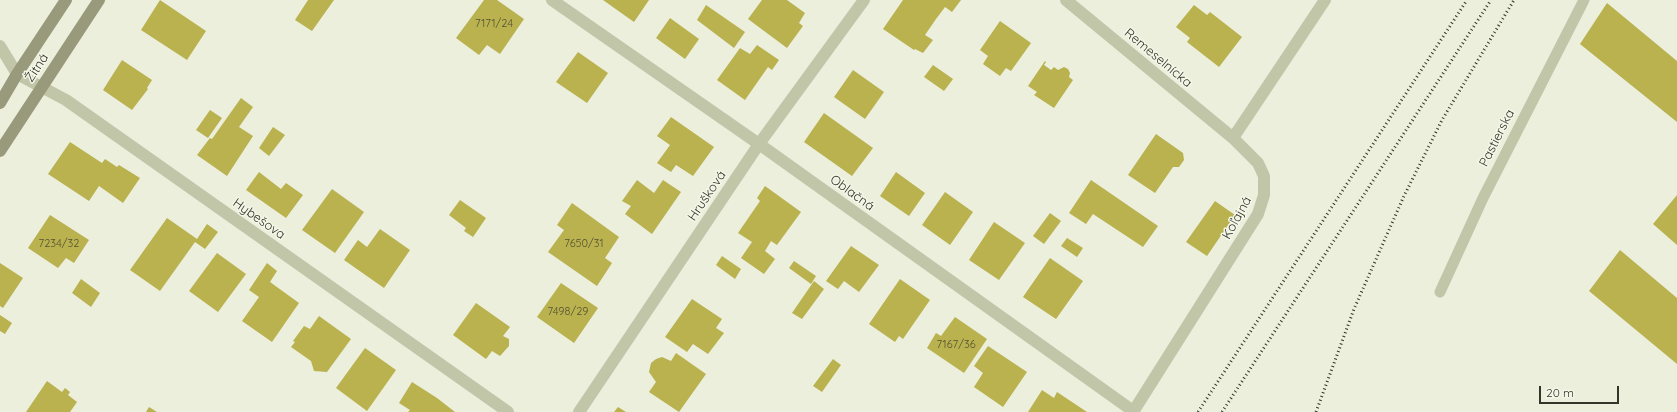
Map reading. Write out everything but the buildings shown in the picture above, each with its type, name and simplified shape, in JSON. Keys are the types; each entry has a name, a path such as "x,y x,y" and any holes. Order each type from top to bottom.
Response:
{"main road":[{"name":"Žitná","path":"0,103 17,74 66,0"},
{"name":"Žitná","path":"0,151 99,0"}],"street":[{"name":"Oblačná","path":"552,0 759,144 1133,412"},
{"name":"Hrušková","path":"579,412 759,144 864,0"},
{"name":"Remeselnícka","path":"1066,0 1233,138"},
{"path":"1233,138 1325,0"},
{"path":"0,46 17,74"},
{"name":"Hybešova","path":"17,74 66,100 508,412"},
{"name":"Koľajná","path":"1133,412 1261,206 1264,186 1262,168 1233,138"}],"lane":[{"name":"Pastierska","path":"1440,292 1483,198 1584,0"}],"railway":[{"path":"1198,412 1467,0"},
{"path":"1222,412 1491,0"},
{"path":"1316,412 1354,309 1404,196 1442,120 1514,0"}]}
